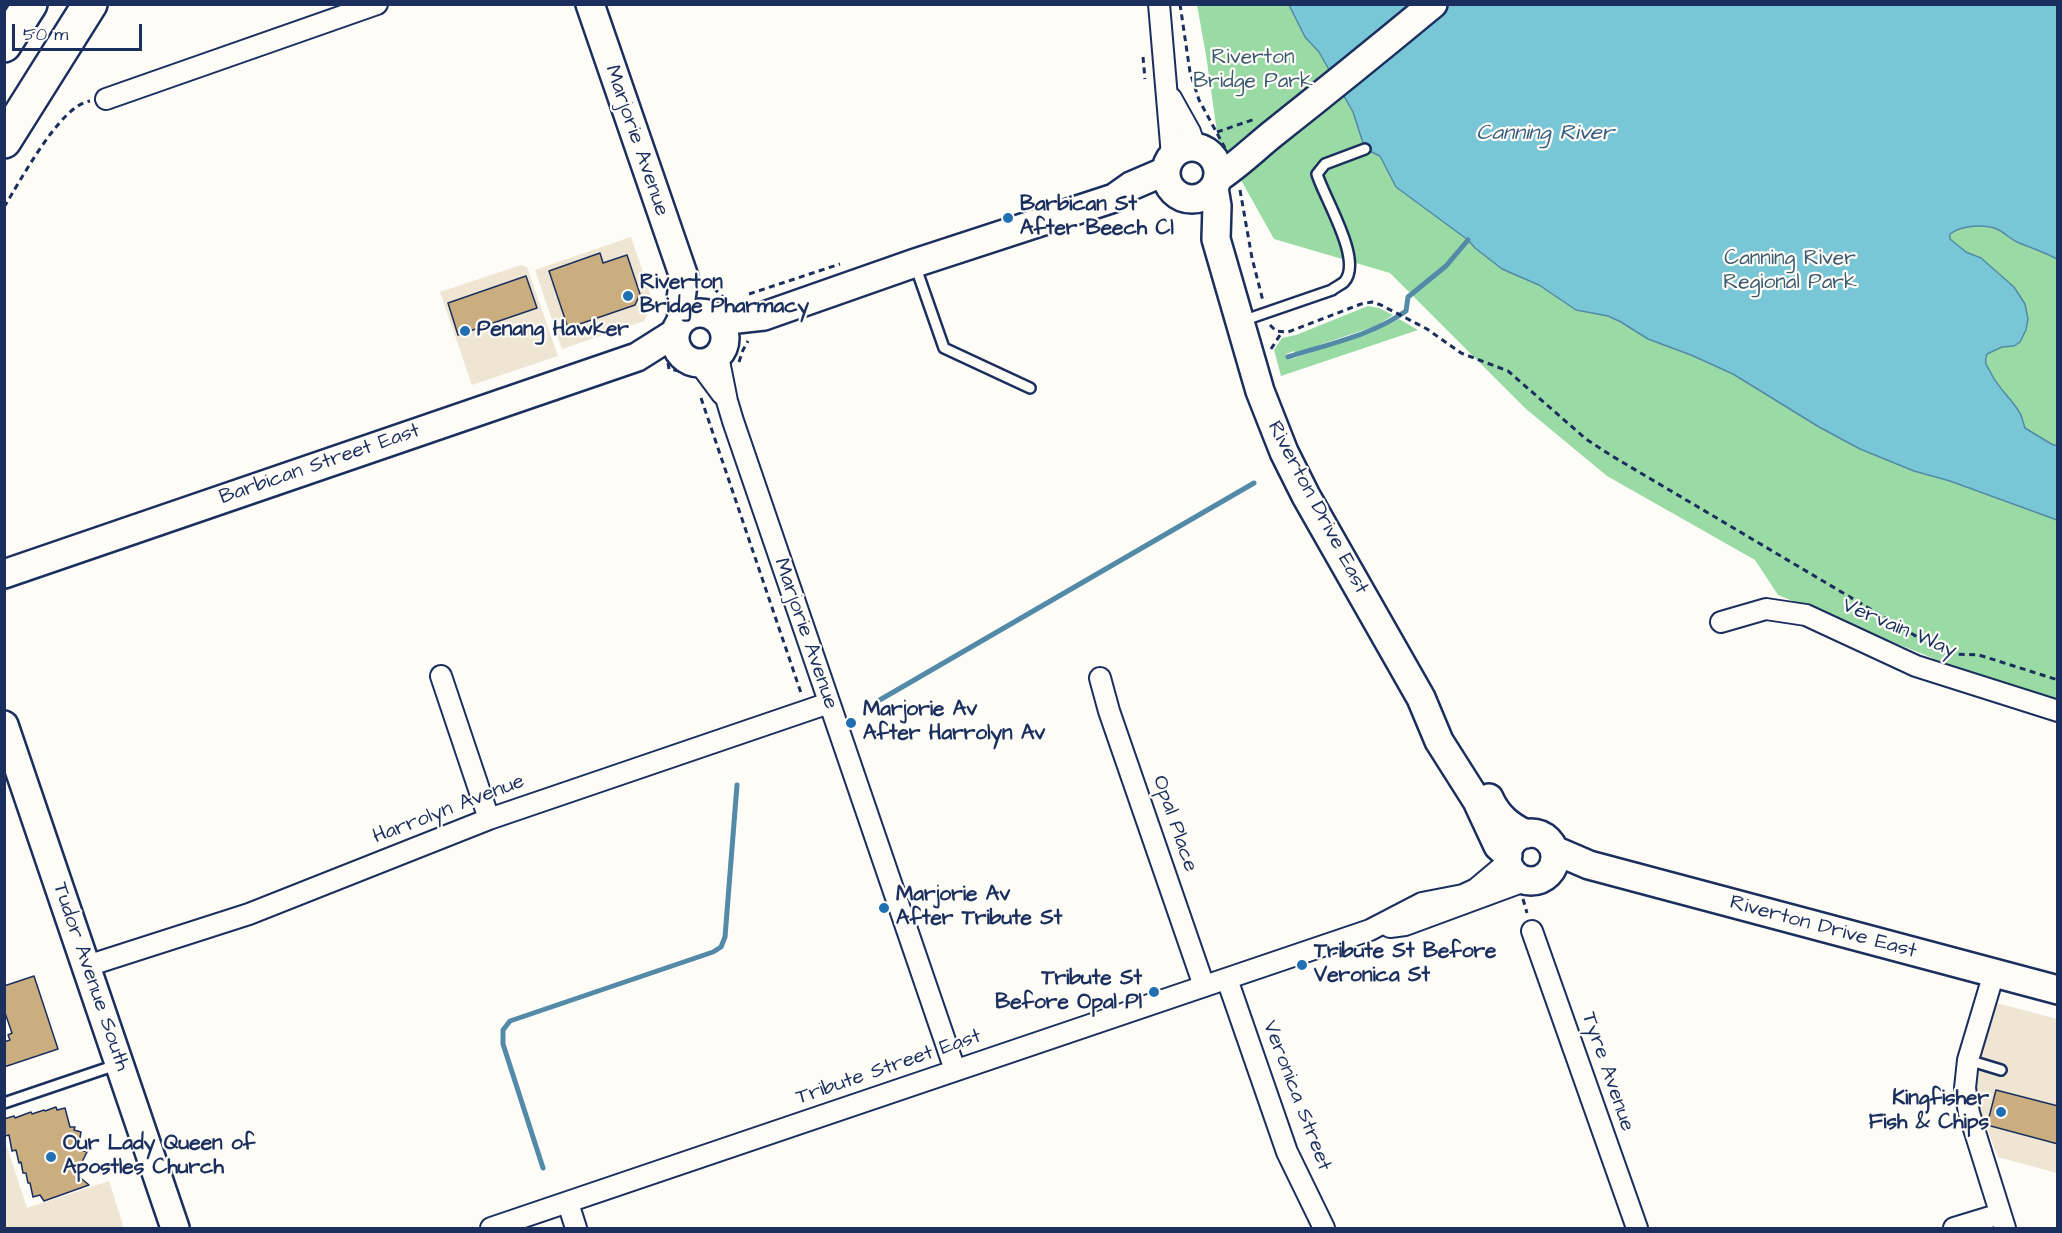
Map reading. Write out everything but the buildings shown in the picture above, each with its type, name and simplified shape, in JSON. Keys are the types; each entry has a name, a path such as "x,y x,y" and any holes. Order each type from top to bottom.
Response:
{"highway":[{"path":"4,45 30,4"},
{"path":"4,141 90,4"}],"street":[{"path":"106,99 377,4"},
{"name":"Marjorie Avenue","path":"590,4 684,277 681,300 715,339 727,401 955,1070"},
{"name":"Riverton Drive East","path":"1159,4 1167,91 1193,162 1260,391 1284,452 1306,496 1421,699 1439,741 1477,801 1498,846 1531,866 1589,866 2058,990"},
{"path":"1274,133 1193,162 1194,199 1202,197 1224,183 1240,162 1433,4"},
{"name":"Riverton Drive East","path":"1193,162 1217,164 1224,183 1216,206 1216,239"},
{"name":"Barbican Street East","path":"4,574 637,357 715,339 915,262 1114,198 1136,200 1193,162"},
{"name":"Vervain Way","path":"1721,622 1766,609 1806,615 1916,666 2058,711"},
{"path":"441,676 489,819"},
{"name":"Opal Place","path":"1100,678 1109,711 1204,986"},
{"name":"Riverton Drive East","path":"1421,699 1455,736 1467,754 1478,771 1493,808 1510,827 1526,834 1513,841 1531,866"},
{"name":"Harrolyn Avenue","path":"87,966 249,914 489,819 829,703"},
{"name":"Tudor Avenue South","path":"4,725 175,1228"},
{"name":"Tribute Street East","path":"491,1228 1370,930 1405,924 1531,866"},
{"name":"Tyre Avenue","path":"1532,931 1637,1228"},
{"path":"1954,1228 2002,1221 1969,1113 1965,1088 1968,1060 1994,974"},
{"name":"Veronica Street","path":"1227,979 1287,1152 1324,1228"},
{"path":"567,1203 576,1228"}],"lane":[{"path":"1239,322 1332,290 1345,281 1349,271 1346,241 1320,186 1317,174 1325,165 1365,150"},
{"path":"915,262 944,348 1030,388"},
{"path":"1968,1060 2001,1070"},
{"path":"4,1103 120,1064"}],"path":[{"path":"1180,4 1190,72 1198,100 1193,162"},
{"path":"4,207 63,118 84,102 106,99"},
{"path":"1224,183 1252,258 1266,314 1270,325 1276,331 1299,328 1361,304 1372,302 1381,305 1427,329 1461,353 1508,371 1586,439 1936,648 1955,654 1979,655 2058,680"},
{"path":"698,390 804,700"},
{"path":"1531,866 1522,893 1532,931"}],"shaded area":[{"path":"631,237 653,302 644,321 562,349 535,270"},
{"path":"521,265 527,267 558,356 472,385 440,292"},
{"path":"1993,1002 2057,1019 2057,1173 1998,1157 1971,1087"},
{"path":"5,1141 27,1208 109,1181 124,1228 5,1228"}],"green space":[{"name":"Canning River Regional Park","path":"1197,5 2057,5 2057,709 1778,595 1755,560 1607,476 1526,409 1390,273 1274,239 1218,139"},
{"path":"1368,306 1379,308 1393,315 1376,326 1286,354 1288,360 1373,332 1399,319 1418,330 1281,376 1274,350 1282,338 1296,335"}],"water":[{"name":"Canning River Regional Park","path":"1289,5 2057,5 2057,259 2017,242 1992,227 1973,226 1961,229 1950,234 1950,239 1966,252 1981,258 2014,287 2025,304 2028,319 2020,342 1987,354 1986,363 1998,385 2019,412 2025,428 2053,445 2057,445 2057,520 1950,481 1914,471 1860,449 1819,427 1733,374 1648,339 1608,316 1576,310 1539,285 1502,269 1468,240 1396,187 1380,156 1365,149 1353,112 1319,52 1305,37"}],"waterway":[{"path":"1288,357 1364,333 1393,320 1406,311 1408,297 1446,266 1468,240"},
{"path":"878,701 1254,483"},
{"path":"543,1168 503,1044 503,1030 510,1021 713,952 721,947 725,937 737,785"}],"place":[{"name":"Barbican St After Beech Cl","path":"1008,218"},
{"name":"Riverton Bridge Pharmacy","path":"628,296"},
{"name":"Penang Hawker","path":"465,331"},
{"name":"Marjorie Av After Harrolyn Av","path":"851,723"},
{"name":"Marjorie Av After Tribute St","path":"884,908"},
{"name":"Tribute St Before Veronica St","path":"1302,965"},
{"name":"Tribute St Before Opal Pl","path":"1154,992"},
{"name":"Kingfisher Fish & Chips","path":"2001,1112"},
{"name":"Our Lady Queen of Apostles Church","path":"51,1157"}],"park label":[{"name":"Riverton Bridge Park","path":"1253,71"}],"water label":[{"name":"Canning River","path":"1545,134"}]}
